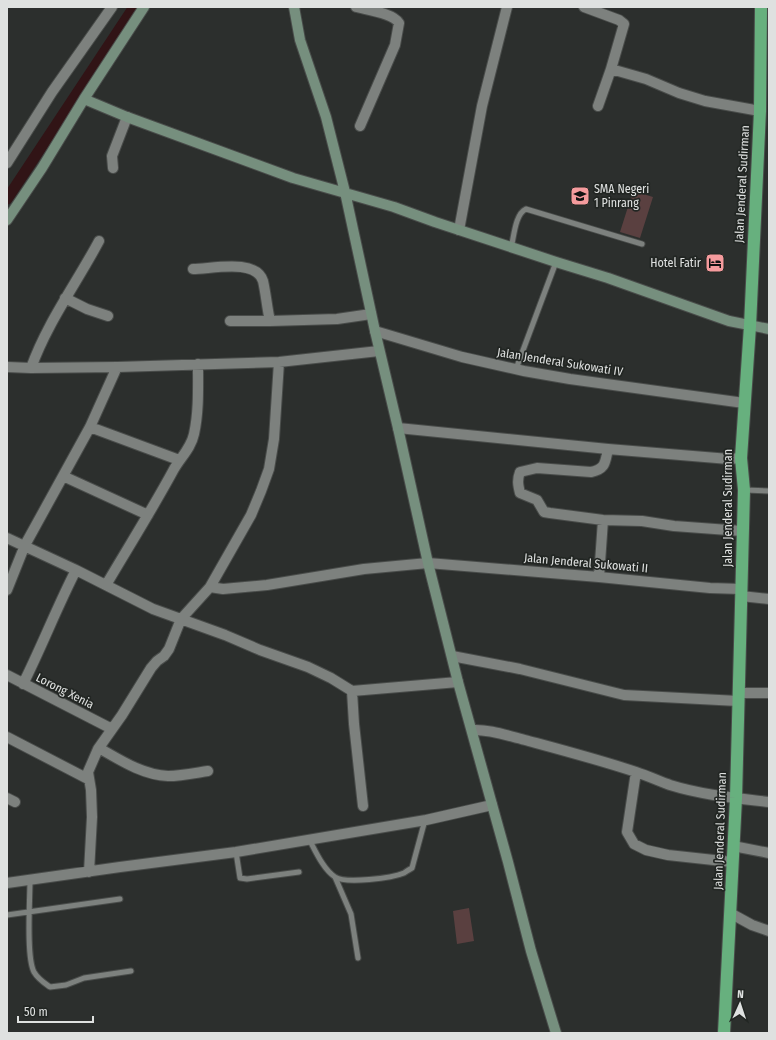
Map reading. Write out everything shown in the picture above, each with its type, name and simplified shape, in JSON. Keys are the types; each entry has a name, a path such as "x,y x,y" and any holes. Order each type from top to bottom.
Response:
{"highway":[{"name":"Jalan Jenderal Sudirman","path":"724,1033 736,798 739,697 744,490 741,458 750,326 760,111 761,7"}],"street":[{"path":"7,163 52,92 112,7"},
{"path":"7,220 42,168 84,99 144,7"},
{"path":"294,7 300,40 326,117 346,192 379,351 428,563 458,682 531,951 556,1033"},
{"path":"356,7 387,14 395,18 399,23 395,45 360,126"},
{"path":"459,230 482,106 507,7"},
{"path":"584,7 619,20 624,24 611,69 598,106"},
{"path":"611,69 646,79 679,93 705,101 760,111"},
{"path":"84,99 127,117 293,178 394,207 511,248 608,278 729,321 769,329"},
{"path":"113,168 112,156 127,117"},
{"path":"31,368 43,340 65,298 82,272 99,241"},
{"path":"193,269 245,266 256,271 262,279 270,321"},
{"path":"65,298 87,309 108,316"},
{"path":"230,321 332,319 371,314"},
{"name":"Jalan Jenderal Sukowati IV","path":"375,331 462,357 516,369 570,379 744,403"},
{"path":"7,367 117,367 279,362 379,351"},
{"path":"89,872 92,817 91,790 88,772 99,748 132,700 151,668 169,649 181,619 210,587 251,515 269,470 274,439 279,362"},
{"path":"106,585 166,485 179,460 185,454 194,434 198,404 198,364"},
{"path":"7,590 24,545 90,428 117,367"},
{"path":"90,428 179,460"},
{"path":"398,428 608,449 729,459 741,458"},
{"path":"608,449 603,467 599,470 591,472 537,468 520,472 518,478 520,493 537,500 544,512 603,520 642,521 674,526 742,530"},
{"path":"62,476 148,515"},
{"path":"599,577 603,520"},
{"path":"7,538 153,608 308,667 331,678 352,691 458,682"},
{"name":"Jalan Jenderal Sukowati II","path":"210,587 223,589 268,585 364,569 428,563 710,588 769,599"},
{"path":"23,684 40,652 76,570"},
{"path":"452,656 520,669 624,695 739,697 769,693"},
{"name":"Lorong Xenia","path":"7,675 112,729"},
{"path":"352,691 363,806"},
{"path":"472,730 480,729 496,732 552,747 636,772 670,785 686,789 769,802"},
{"path":"7,737 88,779"},
{"path":"99,748 121,761 152,773 169,776 208,771"},
{"path":"636,772 627,832 634,844 646,850 668,855 732,862"},
{"path":"7,883 236,852 426,820 492,805"},
{"path":"733,846 769,853"},
{"path":"730,914 752,925 769,931"}],"lane":[{"path":"511,248 518,216 526,209 642,244"},
{"path":"516,369 556,262"},
{"path":"744,490 769,491"},
{"path":"335,877 355,881 404,873 412,868 426,820"},
{"path":"309,839 322,864 335,877 351,914 358,958"},
{"path":"236,852 240,878 247,879 299,872"},
{"path":"30,880 30,950 33,970 39,979 50,987 84,978 131,971"},
{"path":"7,915 120,899"}],"shaded area":[{"path":"633,191 653,197 640,238 620,232"},
{"path":"469,908 474,941 457,944 453,911"}],"waterway":[{"path":"7,199 134,7"}],"place":[{"name":"SMA Negeri 1 Pinrang","path":"580,196"},
{"name":"Hotel Fatir","path":"715,263"}]}
